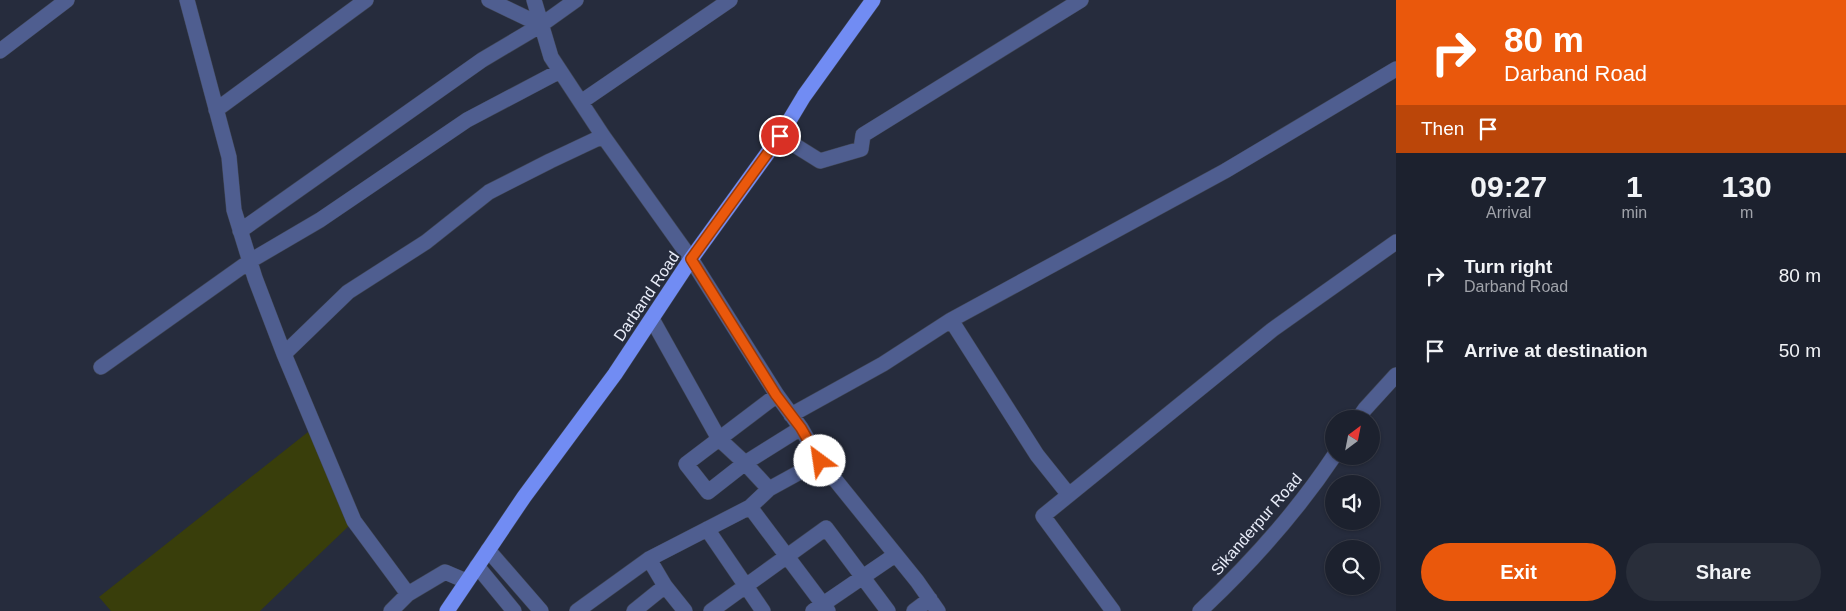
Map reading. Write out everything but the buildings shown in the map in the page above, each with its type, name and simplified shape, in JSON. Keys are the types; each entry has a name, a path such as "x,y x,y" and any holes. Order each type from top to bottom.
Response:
{"main road":[{"name":"Darband Road","path":"447,611 524,497 615,374 691,259 780,136 804,96 873,0"}],"street":[{"path":"0,51 67,0"},
{"path":"187,0 229,157 234,210 250,261 284,354 354,521 408,594"},
{"path":"216,110 366,0"},
{"path":"489,0 541,25"},
{"path":"534,0 551,57 580,102 691,259 776,395 801,428 820,461 934,605 914,611"},
{"path":"240,231 482,60 541,25 576,0"},
{"path":"580,102 730,0"},
{"path":"780,136 820,161 860,149 863,136 1081,0"},
{"path":"791,415 883,364 951,320 1225,171 1396,69"},
{"path":"102,367 250,261 320,220 467,120 560,71"},
{"path":"284,354 348,292 426,242 489,192 603,136"},
{"path":"1114,611 1043,516 1272,330 1396,242"},
{"path":"652,319 719,439 769,489"},
{"path":"951,320 1037,455 1069,495"},
{"path":"1364,410 1396,375"},
{"path":"776,395 686,464 708,492 745,463 801,428"},
{"path":"577,611 649,559 750,507 769,489 820,461"},
{"name":"Sikanderpur Road","path":"1200,611 1237,576 1310,491 1328,465"},
{"path":"750,507 787,557 821,608 895,555"},
{"path":"711,611 826,528 888,611"},
{"path":"707,529 763,611"},
{"path":"488,550 541,611"},
{"path":"649,559 665,586 685,611"},
{"path":"477,566 514,611"},
{"path":"391,611 408,594 445,572 466,581"},
{"path":"634,611 665,586"}],"green space":[{"path":"308,432 354,521 260,611 111,611 99,597"}],"route":[{"path":"780,136 691,259 776,395 801,428 820,461"}]}
